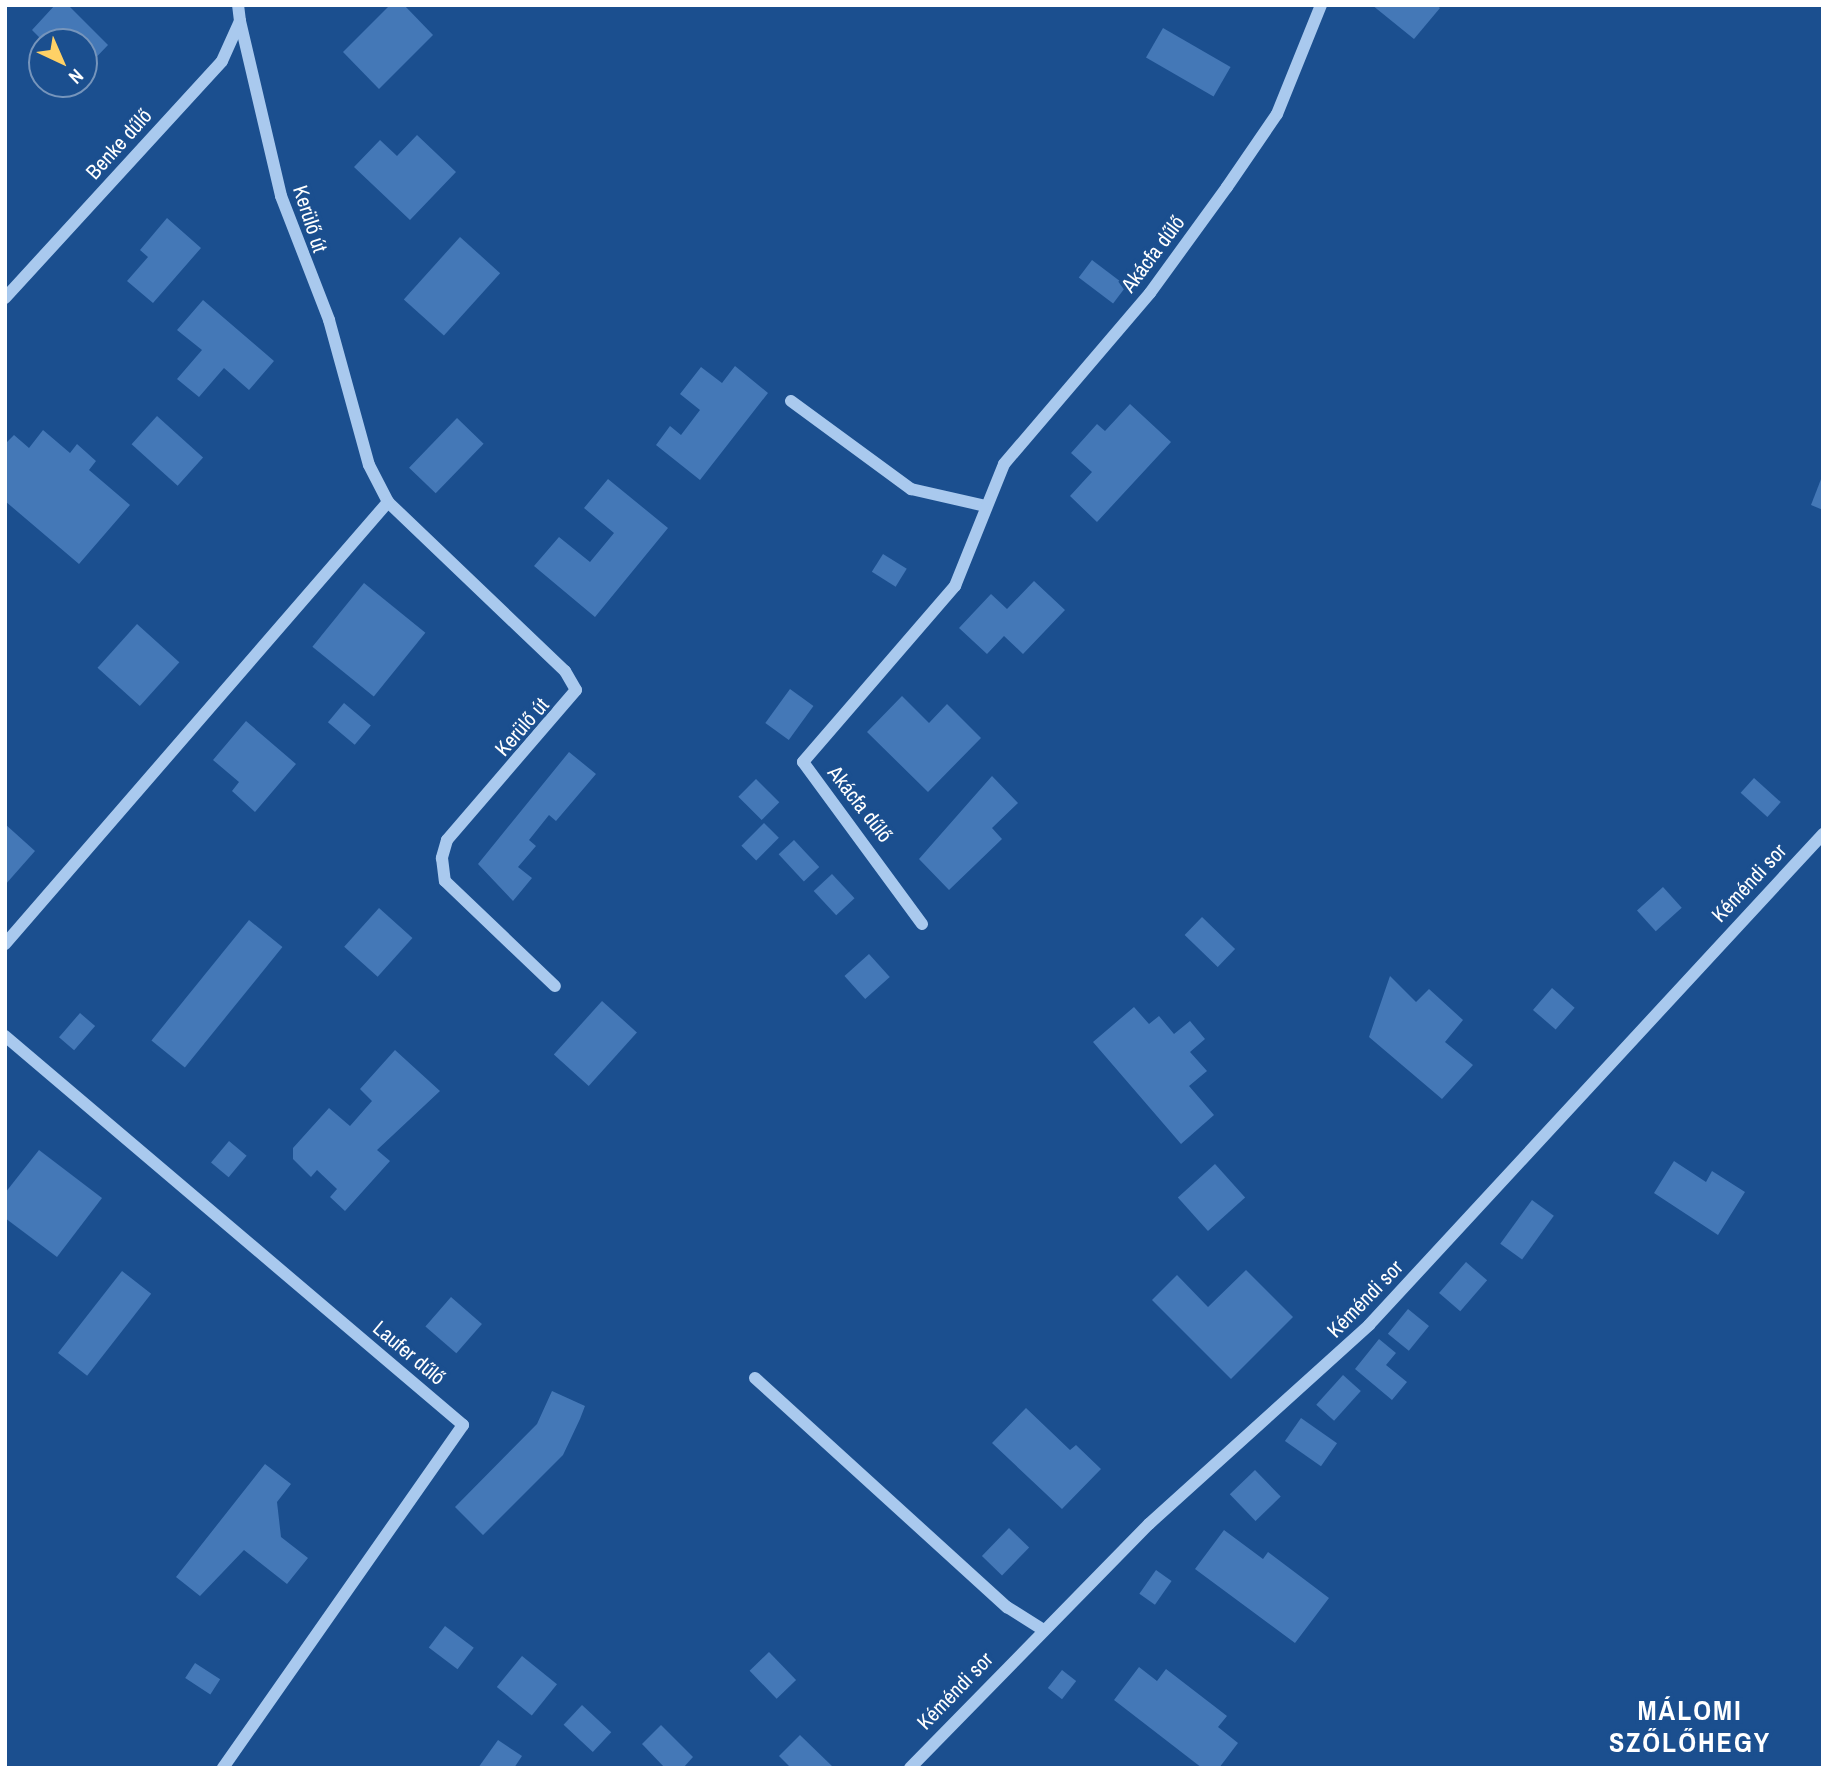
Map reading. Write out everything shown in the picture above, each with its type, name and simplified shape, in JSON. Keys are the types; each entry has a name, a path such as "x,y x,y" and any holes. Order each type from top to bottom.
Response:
{"street":[{"path":"238,5 240,21"},
{"name":"Akácfa dűlő","path":"922,924 803,762 955,586 1004,464 1150,293 1269,124 1321,5"},
{"name":"Benke dűlő","path":"5,298 222,61 240,21"},
{"name":"Kerülő út","path":"240,21 281,196 329,320 350,413 388,502 565,671 576,690 447,840 442,858 445,881 555,986"},
{"path":"792,401 911,489 986,506"},
{"path":"5,944 388,502"},
{"name":"Kéméndi sor","path":"910,1768 1042,1629 1369,1325 1823,834"},
{"name":"Laufer dűlő","path":"7,1041 463,1425 223,1768"},
{"path":"755,1378 1007,1607 1042,1629"}],"building":[{"path":"55,5 68,5 91,28 34,28"},
{"path":"390,5 404,5 433,35 379,89 343,52"},
{"path":"1372,5 1436,5 1440,8 1414,39"},
{"path":"1163,28 1231,67 1214,96 1146,57"},
{"path":"98,35 108,45 98,55"},
{"path":"417,135 456,172 410,220 354,167 380,140 397,156"},
{"path":"167,218 201,248 153,303 127,281 148,257 140,250"},
{"path":"460,237 500,273 444,336 404,299"},
{"path":"1092,260 1126,286 1113,303 1079,278"},
{"path":"203,300 274,361 249,390 224,368 199,397 177,379 202,350 177,330"},
{"path":"735,366 768,393 700,480 656,445 670,426 681,435 700,410 680,394 701,367 722,383"},
{"path":"1130,404 1171,442 1097,522 1070,496 1092,472 1071,453 1097,424 1105,431"},
{"path":"157,416 203,457 178,486 132,444"},
{"path":"457,418 484,444 436,493 409,468"},
{"path":"43,430 70,453 77,444 96,461 89,470 130,505 79,564 5,501 5,444 14,435 29,448"},
{"path":"1823,474 1823,510 1811,505"},
{"path":"608,479 668,528 595,617 534,566 559,537 590,562 614,533 584,508"},
{"path":"883,554 907,569 896,587 872,572"},
{"path":"1034,581 1065,610 1023,654 1004,636 987,654 959,628 991,594 1007,609"},
{"path":"364,583 425,633 374,696 312,647"},
{"path":"137,624 179,662 140,706 98,668"},
{"path":"790,689 813,706 789,740 765,723"},
{"path":"902,696 929,723 947,704 981,738 928,792 867,732"},
{"path":"344,703 371,725 355,745 328,722"},
{"path":"246,721 296,764 255,812 232,791 239,782 213,760"},
{"path":"569,752 596,774 556,821 549,815 529,840 536,846 518,867 532,878 513,901 478,864"},
{"path":"992,776 1018,803 992,828 1002,839 949,890 919,859"},
{"path":"1754,778 1781,802 1767,817 1741,793"},
{"path":"756,779 779,802 762,820 738,797"},
{"path":"764,823 779,838 756,860 741,846"},
{"path":"5,824 35,851 5,885"},
{"path":"794,840 819,867 804,881 779,854"},
{"path":"832,874 855,898 836,915 814,891"},
{"path":"1663,887 1682,908 1656,931 1637,910"},
{"path":"379,908 412,938 378,977 344,947"},
{"path":"1202,917 1235,949 1218,967 1185,935"},
{"path":"249,920 282,947 185,1068 151,1040"},
{"path":"869,954 890,977 865,999 844,976"},
{"path":"1390,976 1416,1002 1429,989 1463,1020 1445,1042 1473,1065 1442,1099 1369,1037"},
{"path":"1552,988 1575,1008 1556,1030 1533,1010"},
{"path":"602,1001 637,1032 589,1086 554,1055"},
{"path":"1134,1007 1149,1024 1159,1016 1174,1034 1190,1021 1205,1039 1190,1052 1207,1071 1189,1086 1214,1115 1181,1144 1093,1042"},
{"path":"80,1013 95,1026 74,1050 59,1037"},
{"path":"395,1050 440,1091 377,1150 390,1161 345,1211 330,1197 337,1189 317,1170 311,1177 293,1159 293,1148 329,1108 350,1126 372,1101 360,1089"},
{"path":"229,1141 247,1156 229,1177 211,1162"},
{"path":"39,1150 102,1198 57,1257 5,1218 5,1193"},
{"path":"1674,1161 1706,1182 1712,1171 1745,1192 1718,1235 1654,1193"},
{"path":"1215,1164 1245,1197 1208,1231 1178,1197"},
{"path":"1532,1200 1554,1216 1522,1260 1500,1244"},
{"path":"1466,1262 1487,1280 1460,1311 1439,1293"},
{"path":"1246,1270 1293,1317 1231,1379 1152,1300 1177,1275 1208,1307"},
{"path":"122,1271 151,1294 87,1376 58,1353"},
{"path":"451,1297 482,1324 456,1353 425,1326"},
{"path":"1408,1309 1429,1326 1409,1351 1388,1334"},
{"path":"1379,1339 1396,1353 1386,1365 1407,1382 1392,1400 1355,1369"},
{"path":"1343,1375 1361,1391 1334,1421 1316,1405"},
{"path":"552,1391 585,1406 563,1455 483,1535 455,1507 537,1424"},
{"path":"1026,1408 1070,1450 1076,1445 1101,1469 1062,1509 992,1443"},
{"path":"1301,1418 1337,1443 1321,1466 1285,1441"},
{"path":"265,1464 291,1484 277,1502 281,1537 308,1558 287,1584 244,1550 200,1596 176,1577"},
{"path":"1255,1470 1281,1497 1256,1521 1230,1494"},
{"path":"1009,1528 1029,1547 1002,1576 982,1556"},
{"path":"1224,1530 1263,1559 1268,1552 1329,1598 1295,1643 1195,1569"},
{"path":"1156,1570 1172,1581 1155,1605 1139,1594"},
{"path":"445,1626 474,1648 458,1669 429,1648"},
{"path":"769,1652 796,1680 777,1699 750,1671"},
{"path":"522,1656 557,1684 532,1715 497,1687"},
{"path":"195,1663 220,1679 210,1694 185,1678"},
{"path":"1139,1667 1157,1681 1166,1669 1227,1716 1218,1727 1238,1743 1219,1768 1202,1768 1114,1700"},
{"path":"1062,1670 1076,1681 1062,1699 1048,1688"},
{"path":"582,1705 611,1732 593,1752 564,1725"},
{"path":"661,1725 693,1757 683,1768 665,1768 642,1744"},
{"path":"800,1735 834,1768 791,1768 779,1756"},
{"path":"498,1740 522,1756 514,1768 478,1768"}],"district":[{"name":"MÁLOMI SZŐLŐHEGY","path":"1690,1726"}]}
